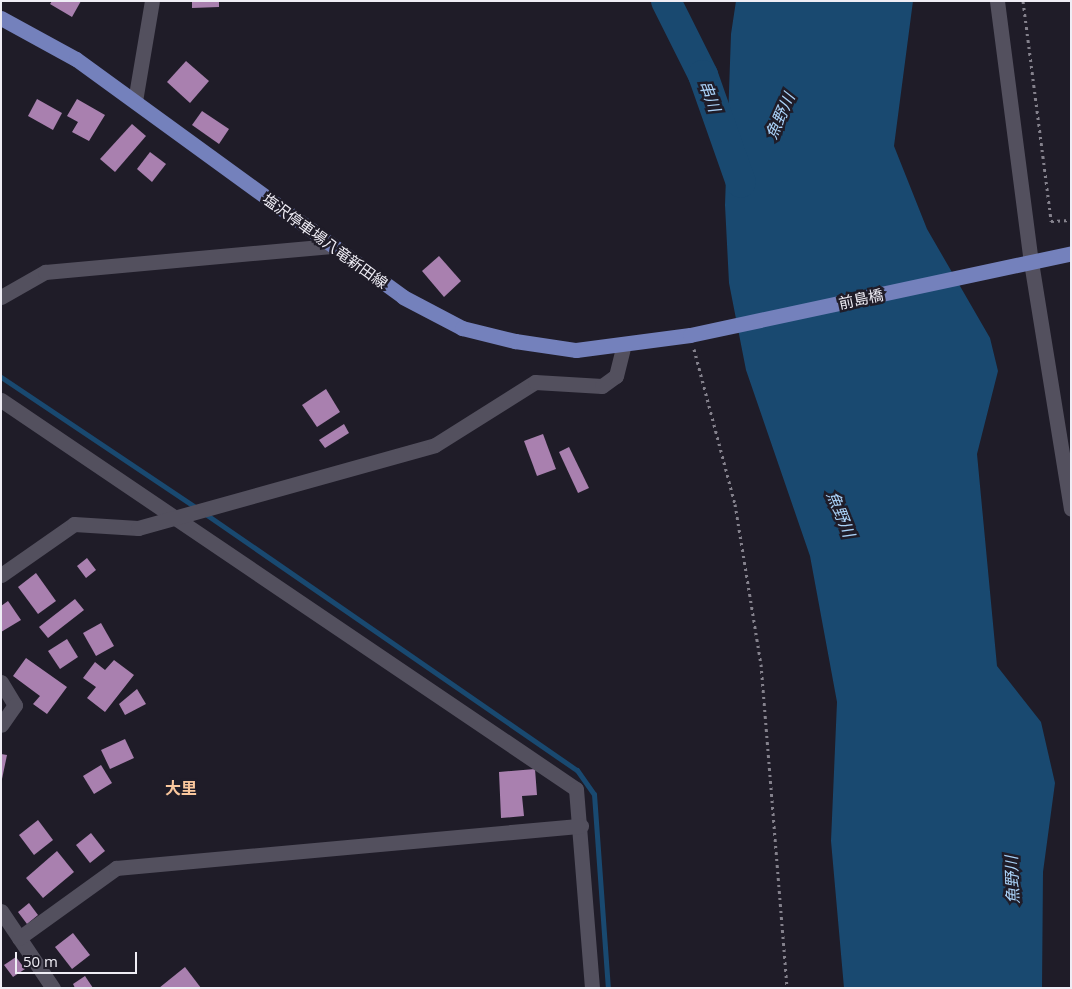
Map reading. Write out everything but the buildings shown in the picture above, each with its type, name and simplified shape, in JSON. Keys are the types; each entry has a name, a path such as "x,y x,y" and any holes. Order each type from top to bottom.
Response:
{"main road":[{"name":"塩沢停車場八竜新田線","path":"1,18 76,59 329,246 403,297 462,328 576,350 690,335"},
{"path":"1032,262 1071,253"},
{"name":"前島橋","path":"690,335 1032,262"}],"street":[{"path":"135,101 152,1"},
{"path":"997,1 1032,262 1071,509"},
{"path":"1,297 45,272 329,246"},
{"path":"1,575 74,524 138,528 435,445 535,382 602,386 616,376 624,345"},
{"path":"1,400 179,518 576,788 581,826 592,988"},
{"path":"1,682 15,705 1,726"},
{"path":"19,938 116,868 581,826"},
{"path":"1,911 53,988"}],"path":[{"path":"1023,1 1051,221 1071,220"},
{"path":"690,335 735,504 761,664 786,988"}],"water":[{"name":"魚野川","path":"736,1 913,1 894,146 927,229 990,338 998,371 977,454 997,666 1041,722 1055,783 1043,872 1042,988 844,988 831,841 837,702 810,556 746,370 729,283 725,205 731,34"}],"waterway":[{"name":"串川","path":"666,1 703,75 741,183"},
{"path":"1,377 197,508"},
{"path":"204,513 577,770 594,794 608,988"}],"district":[{"name":"大里","path":"181,788"}]}
